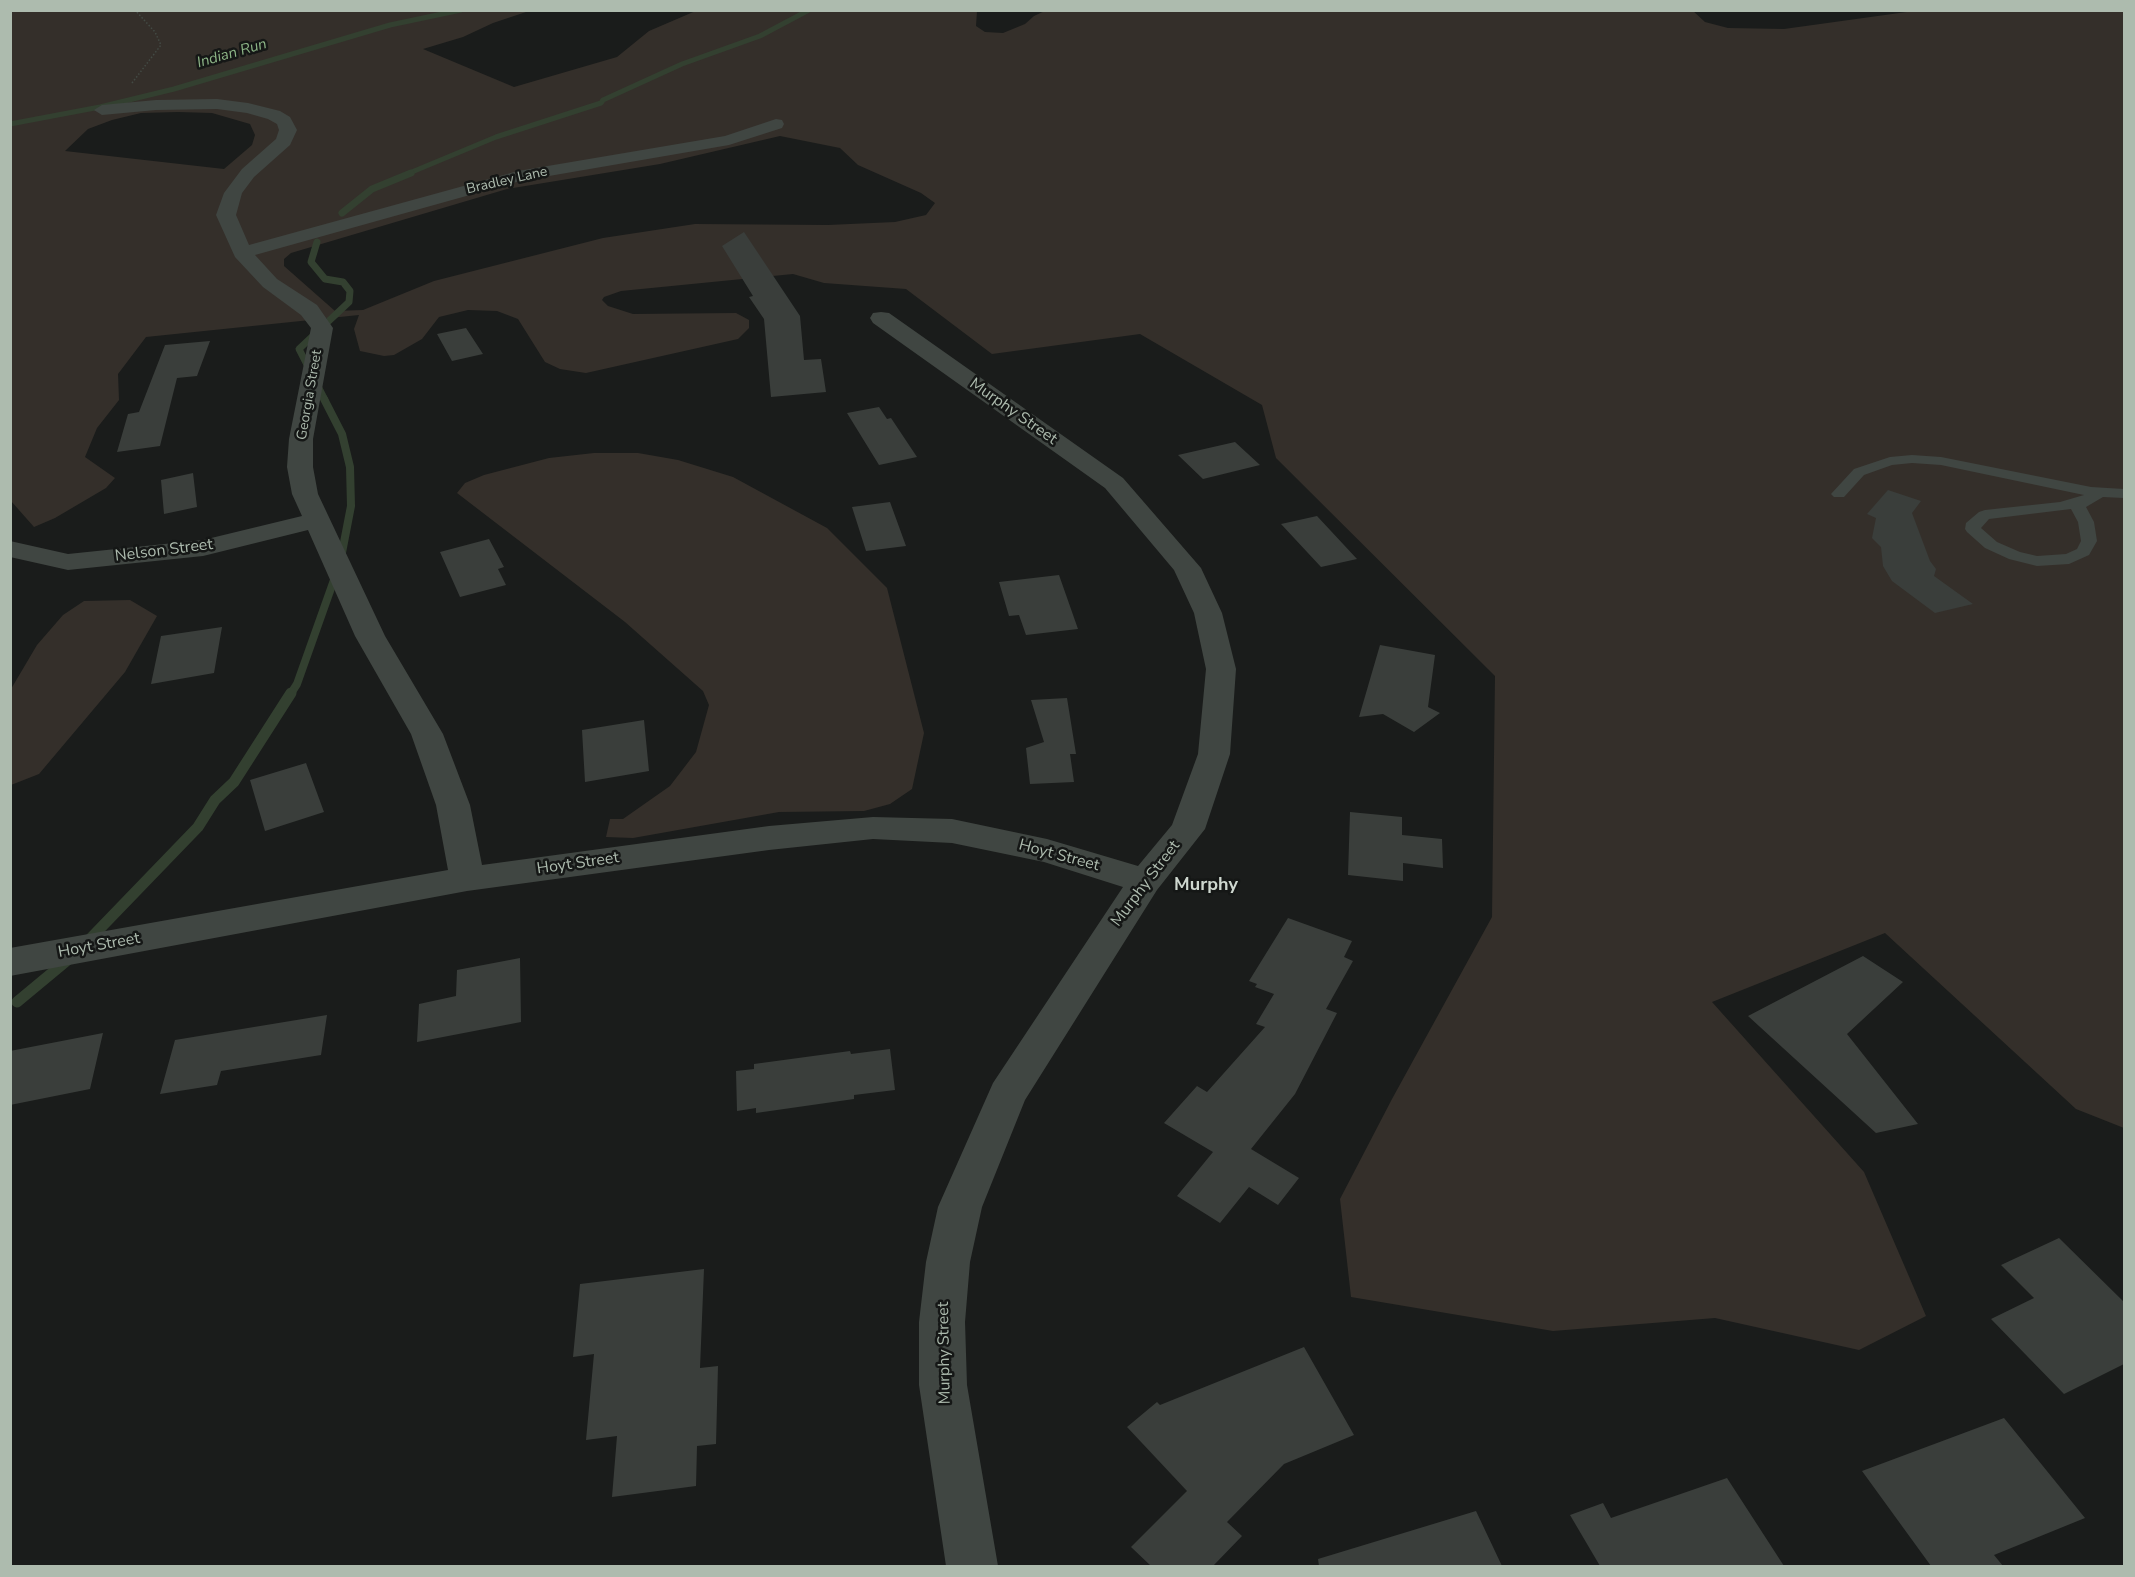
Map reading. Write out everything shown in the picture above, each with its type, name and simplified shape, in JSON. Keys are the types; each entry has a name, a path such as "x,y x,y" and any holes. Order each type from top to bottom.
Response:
{"street":[{"name":"Georgia Street","path":"102,110 156,105 217,104 248,108 274,115 284,121 288,130 284,141 248,173 234,193 226,215 242,253 270,282 309,310 322,328 302,439 300,467 305,494 370,636 427,734 453,805 467,879"},
{"name":"Bradley Lane","path":"242,253 518,176 729,140 776,124"},
{"name":"Murphy Street","path":"881,318 1114,483 1187,568 1208,613 1221,669 1214,754 1188,829 1145,881 1007,1094 960,1207 948,1262 942,1322 943,1385 972,1566"},
{"name":"Nelson Street","path":"10,549 68,562 203,548 317,520"},
{"name":"Hoyt Street","path":"10,962 467,879 769,838 873,828 952,831 1047,851 1145,881"}],"lane":[{"path":"1839,494 1859,472 1890,460 1912,459 1941,461 2094,496"},
{"path":"2094,496 2077,506 2086,522 2089,541 2083,552 2069,559 2037,561 2015,556 1991,545 1973,529 1974,523 1985,515 2060,507 2094,496 2124,494"}],"path":[{"path":"102,110 132,83 161,45 155,32 135,10"}],"shaded area":[{"path":"698,10 977,11 976,26 985,32 1003,33 1025,24 1034,16 1047,10 1692,10 1705,22 1728,28 1784,29 1921,10 2124,11 2124,1128 2076,1109 1885,933 1712,1002 1864,1172 1926,1316 1859,1350 1715,1318 1553,1331 1351,1297 1340,1199 1492,917 1495,676 1276,458 1262,405 1140,334 992,354 906,289 824,283 793,274 621,291 604,297 602,300 608,306 633,314 736,313 749,320 749,328 738,339 586,373 560,369 545,362 518,319 497,311 468,310 439,317 422,339 394,355 384,356 360,351 354,329 359,315 146,337 118,374 119,400 97,428 85,457 115,478 106,488 55,518 34,527 11,501 11,11 529,11 493,23 463,37 423,49 514,87 617,57 649,31","holes":["141,113 212,113 250,124 255,135 252,145 224,169 65,151 88,129 112,120","780,136 840,148 858,165 921,193 935,203 926,215 895,222 828,225 695,224 603,238 434,281 363,310 335,311 284,266 284,259 291,253 507,189 660,164"]},
{"path":"594,453 638,453 678,460 733,477 827,528 887,588 924,733 912,789 890,804 864,811 779,812 633,838 606,837 610,819 623,819 670,786 696,752 709,705 703,691 625,622 457,493 465,483 484,475 549,458"},
{"path":"130,600 157,616 125,672 39,774 11,785 11,689 37,645 63,615 84,601"}],"building":[{"path":"744,232 800,316 804,360 821,359 826,392 771,397 764,319 749,297 753,296 722,246"},
{"path":"466,328 483,354 452,361 437,334"},
{"path":"210,341 197,376 177,378 160,446 117,452 128,414 139,412 165,345"},
{"path":"879,407 887,419 891,418 917,457 879,465 847,413"},
{"path":"1235,442 1260,465 1203,479 1178,455"},
{"path":"193,473 197,507 164,514 161,480"},
{"path":"1888,490 1921,501 1912,513 1930,561 1936,569 1934,576 1973,604 1935,613 1892,581 1883,566 1881,547 1872,538 1876,518 1867,514"},
{"path":"890,502 906,546 866,551 852,507"},
{"path":"1317,516 1357,559 1321,567 1281,524"},
{"path":"489,539 504,567 498,569 506,585 460,597 440,552"},
{"path":"1059,575 1078,629 1026,635 1019,615 1009,616 999,582"},
{"path":"222,627 214,673 151,684 161,636"},
{"path":"1380,645 1435,655 1428,707 1440,713 1414,732 1383,714 1359,717"},
{"path":"1067,698 1076,754 1070,754 1074,782 1030,784 1026,748 1044,742 1031,700"},
{"path":"644,720 649,771 585,782 582,730"},
{"path":"306,763 324,812 265,831 250,780"},
{"path":"1350,812 1402,817 1402,835 1442,839 1443,868 1403,863 1403,881 1348,875"},
{"path":"1288,918 1352,941 1344,957 1353,961 1326,1009 1337,1013 1295,1094 1251,1149 1299,1178 1278,1205 1249,1187 1220,1223 1177,1196 1213,1152 1164,1123 1197,1086 1207,1092 1265,1027 1256,1024 1274,994 1255,987 1257,984 1249,981"},
{"path":"1863,956 1903,982 1847,1034 1918,1124 1876,1133 1748,1016"},
{"path":"520,958 521,1022 417,1042 419,1004 456,996 457,970"},
{"path":"327,1015 321,1055 221,1071 217,1085 160,1094 175,1040"},
{"path":"103,1033 90,1089 10,1105 10,1051"},
{"path":"890,1049 895,1090 854,1095 854,1099 756,1113 756,1108 737,1111 736,1071 754,1069 754,1064 850,1051 851,1054"},
{"path":"2059,1238 2124,1302 2124,1364 2064,1394 1991,1319 2034,1298 2001,1265"},
{"path":"704,1269 700,1368 718,1366 716,1444 697,1446 696,1486 612,1497 617,1436 586,1440 594,1354 573,1357 580,1284"},
{"path":"1304,1347 1354,1435 1284,1464 1227,1522 1242,1536 1213,1566 1151,1566 1131,1547 1187,1491 1127,1427 1157,1402 1160,1405"},
{"path":"2004,1418 2085,1518 1994,1555 2003,1566 1931,1566 1862,1471"},
{"path":"1727,1478 1784,1566 1600,1566 1570,1515 1603,1503 1611,1518"},
{"path":"1476,1511 1502,1566 1319,1566 1318,1559"}],"waterway":[{"name":"Indian Run","path":"10,124 100,107 174,89 390,25 461,10"},
{"path":"407,174 496,137 601,103 603,100 682,64 760,36 809,10"},
{"path":"342,213 372,189 411,173"},
{"path":"317,242 311,262 325,279 343,282 350,291 349,302 299,349 325,400"},
{"path":"290,695 297,684 340,563 351,506 350,467 342,434 324,399"},
{"path":"88,941 198,827 215,800 234,782 291,693"},
{"path":"17,1002 70,958"}],"district":[{"name":"Murphy","path":"1206,886"}]}
